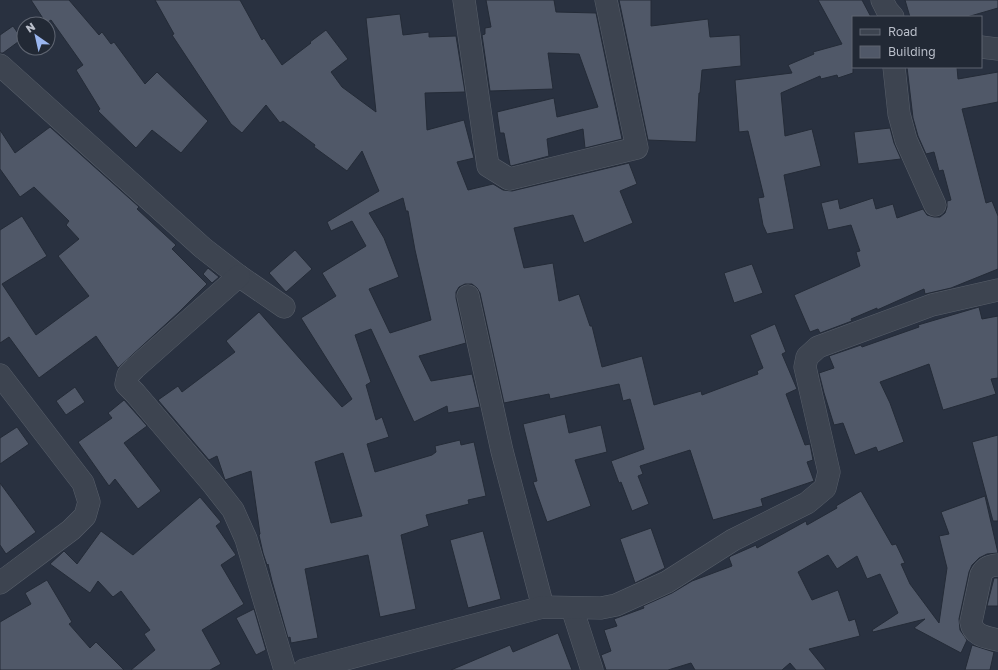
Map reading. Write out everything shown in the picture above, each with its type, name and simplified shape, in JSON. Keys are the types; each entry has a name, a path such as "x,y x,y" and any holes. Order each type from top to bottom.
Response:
{"street":[{"path":"464,0 488,166 509,179 637,148 606,0"},
{"path":"982,47 998,49"},
{"path":"0,65 204,248 239,276 284,307"},
{"path":"894,68 899,114 906,140 935,205"},
{"path":"239,276 135,368 128,375 126,384 136,393 233,510 246,539 285,670"},
{"path":"304,670 355,664 543,607 601,608 616,605 667,582 733,540 807,503 825,488 829,472 805,367 807,357 818,347 932,305 998,290"},
{"path":"468,296 502,451 543,607"},
{"path":"0,375 83,482 89,502 85,516 71,530 0,584"},
{"path":"998,565 989,566 984,569 981,575 971,622 972,628 976,633 998,640"},
{"path":"572,608 592,670"}],"building":[{"path":"31,0 69,0 99,35 102,32 111,44 114,42 145,84 157,72 208,121 181,153 152,130 136,148 98,111 100,109 76,70 83,65 56,27 56,16 41,16"},
{"path":"155,0 240,0 262,40 264,38 282,65 326,30 348,59 331,72 342,87 376,112 366,18 400,14 403,35 429,32 429,37 456,36 465,92 425,93 427,130 464,120 474,158 457,162 468,190 493,184 503,190 512,191 629,163 637,184 620,191 633,223 584,243 573,215 514,228 524,268 553,263 559,301 579,294 590,326 592,326 602,367 642,356 654,405 701,391 702,395 758,374 757,371 763,368 750,335 775,324 786,352 782,354 797,389 786,394 805,445 810,444 813,460 807,462 814,481 761,499 763,506 713,520 690,450 640,466 643,474 638,476 649,504 632,511 611,461 644,449 630,399 623,401 619,384 550,399 549,394 504,403 480,293 472,284 465,284 459,287 456,292 456,298 466,343 419,356 431,381 472,374 480,407 448,413 447,406 414,422 371,329 355,335 371,382 366,385 376,420 382,417 389,437 367,444 375,472 432,455 436,452 435,446 460,440 461,445 474,442 486,496 468,500 469,504 426,515 429,526 401,535 416,609 380,617 368,555 305,569 318,638 291,643 290,637 288,638 268,564 267,565 263,553 259,535 251,471 225,480 217,456 209,460 158,400 178,386 182,392 235,352 226,341 259,312 342,407 352,399 301,318 336,296 322,273 366,246 352,221 331,231 327,222 379,191 362,151 347,171 314,147 315,145 283,121 280,123 266,105 242,133 231,124 172,35 174,34","holes":["403,198 406,211 408,211 415,250 431,320 390,333 369,289 399,277 384,238 369,213","343,453 362,516 331,523 315,462"]},
{"path":"486,0 554,0 556,12 596,13 622,139 585,148 583,129 547,139 549,156 510,165 504,133 500,133 497,112 554,98 557,117 598,107 579,54 548,53 553,89 490,91 482,35 485,34 485,28 491,27"},
{"path":"619,0 651,0 651,26 708,19 710,37 740,35 741,66 702,70 696,142 648,140"},
{"path":"818,0 862,0 870,16 852,16 853,73 838,78 837,75 821,79 820,76 781,93 785,136 812,129 821,166 784,175 794,229 767,234 763,225 758,198 764,197 748,131 739,132 735,80 792,73 788,65 814,54 813,52 842,44"},
{"path":"905,0 998,0 998,8 970,16 910,16"},
{"path":"13,26 16,30 16,43 3,53 0,53 0,35"},
{"path":"907,68 957,68 958,79 998,72 998,102 962,109 986,203 992,201 998,216 998,269 951,288 925,294 924,289 877,310 877,308 851,319 852,321 820,333 818,329 810,332 794,295 860,266 856,252 860,251 851,225 828,230 821,203 838,199 840,209 873,198 876,209 893,204 897,218 923,209 927,215 934,217 940,217 945,213 947,201 951,200 943,170 939,171 934,152 926,154 918,136 913,118"},
{"path":"50,127 139,207 137,209 176,245 172,249 207,284 118,368 96,336 39,378 9,337 0,343 0,230 22,216 47,256 2,284 36,335 89,296 58,256 79,239 66,225 69,221 34,187 20,197 0,169 0,130 15,153"},
{"path":"890,128 894,143 901,159 858,164 854,132"},
{"path":"295,250 312,269 286,292 269,273"},
{"path":"752,264 763,293 734,303 724,273"},
{"path":"208,268 219,277 212,283 203,274"},
{"path":"979,307 982,319 998,316 998,378 991,379 996,394 943,410 929,364 880,382 890,403 904,442 878,452 876,447 855,455 843,423 834,425 824,393 819,373 834,368 829,356 861,345 862,347 919,327 918,325"},
{"path":"75,387 85,402 66,415 56,401"},
{"path":"124,400 147,426 124,443 161,491 138,509 115,479 109,486 78,442 112,418 108,413"},
{"path":"565,414 569,433 601,425 607,452 575,460 591,506 547,522 533,482 537,481 523,424"},
{"path":"17,427 29,444 0,464 0,438"},
{"path":"998,435 998,521 993,521 972,442"},
{"path":"0,483 36,532 6,554 0,545"},
{"path":"861,491 892,545 896,544 905,563 901,564 910,584 939,623 947,568 939,536 949,534 941,512 985,496 998,553 987,554 979,558 972,565 969,572 959,619 960,630 967,640 961,653 914,628 925,619 873,632 872,630 898,613 880,574 867,579 857,556 837,569 828,555 798,572 812,600 838,590 849,621 855,619 860,636 809,649 826,670 796,670 790,663 782,670 695,670 691,663 668,670 606,670 601,655 611,651 604,630 617,626 614,619 644,608 643,606 672,593 692,581 732,566 729,558 731,556 756,545 757,548 806,521 807,525 837,508 836,506"},
{"path":"200,497 221,522 216,526 236,555 221,565 244,604 202,630 221,664 210,670 131,670 155,650 144,634 150,630 121,591 113,597 98,581 90,593 50,564 64,551 77,564 101,531 133,555"},
{"path":"651,528 665,568 635,583 620,539"},
{"path":"483,531 501,599 468,608 450,540"},
{"path":"994,578 998,578 998,606 987,606"},
{"path":"47,580 72,622 69,624 90,648 96,642 124,670 0,670 0,622 31,604 25,593"},
{"path":"254,609 266,650 256,655 236,618"},
{"path":"558,633 572,670 451,670 510,645 513,652"},
{"path":"972,645 994,652 990,670 965,670"}]}
